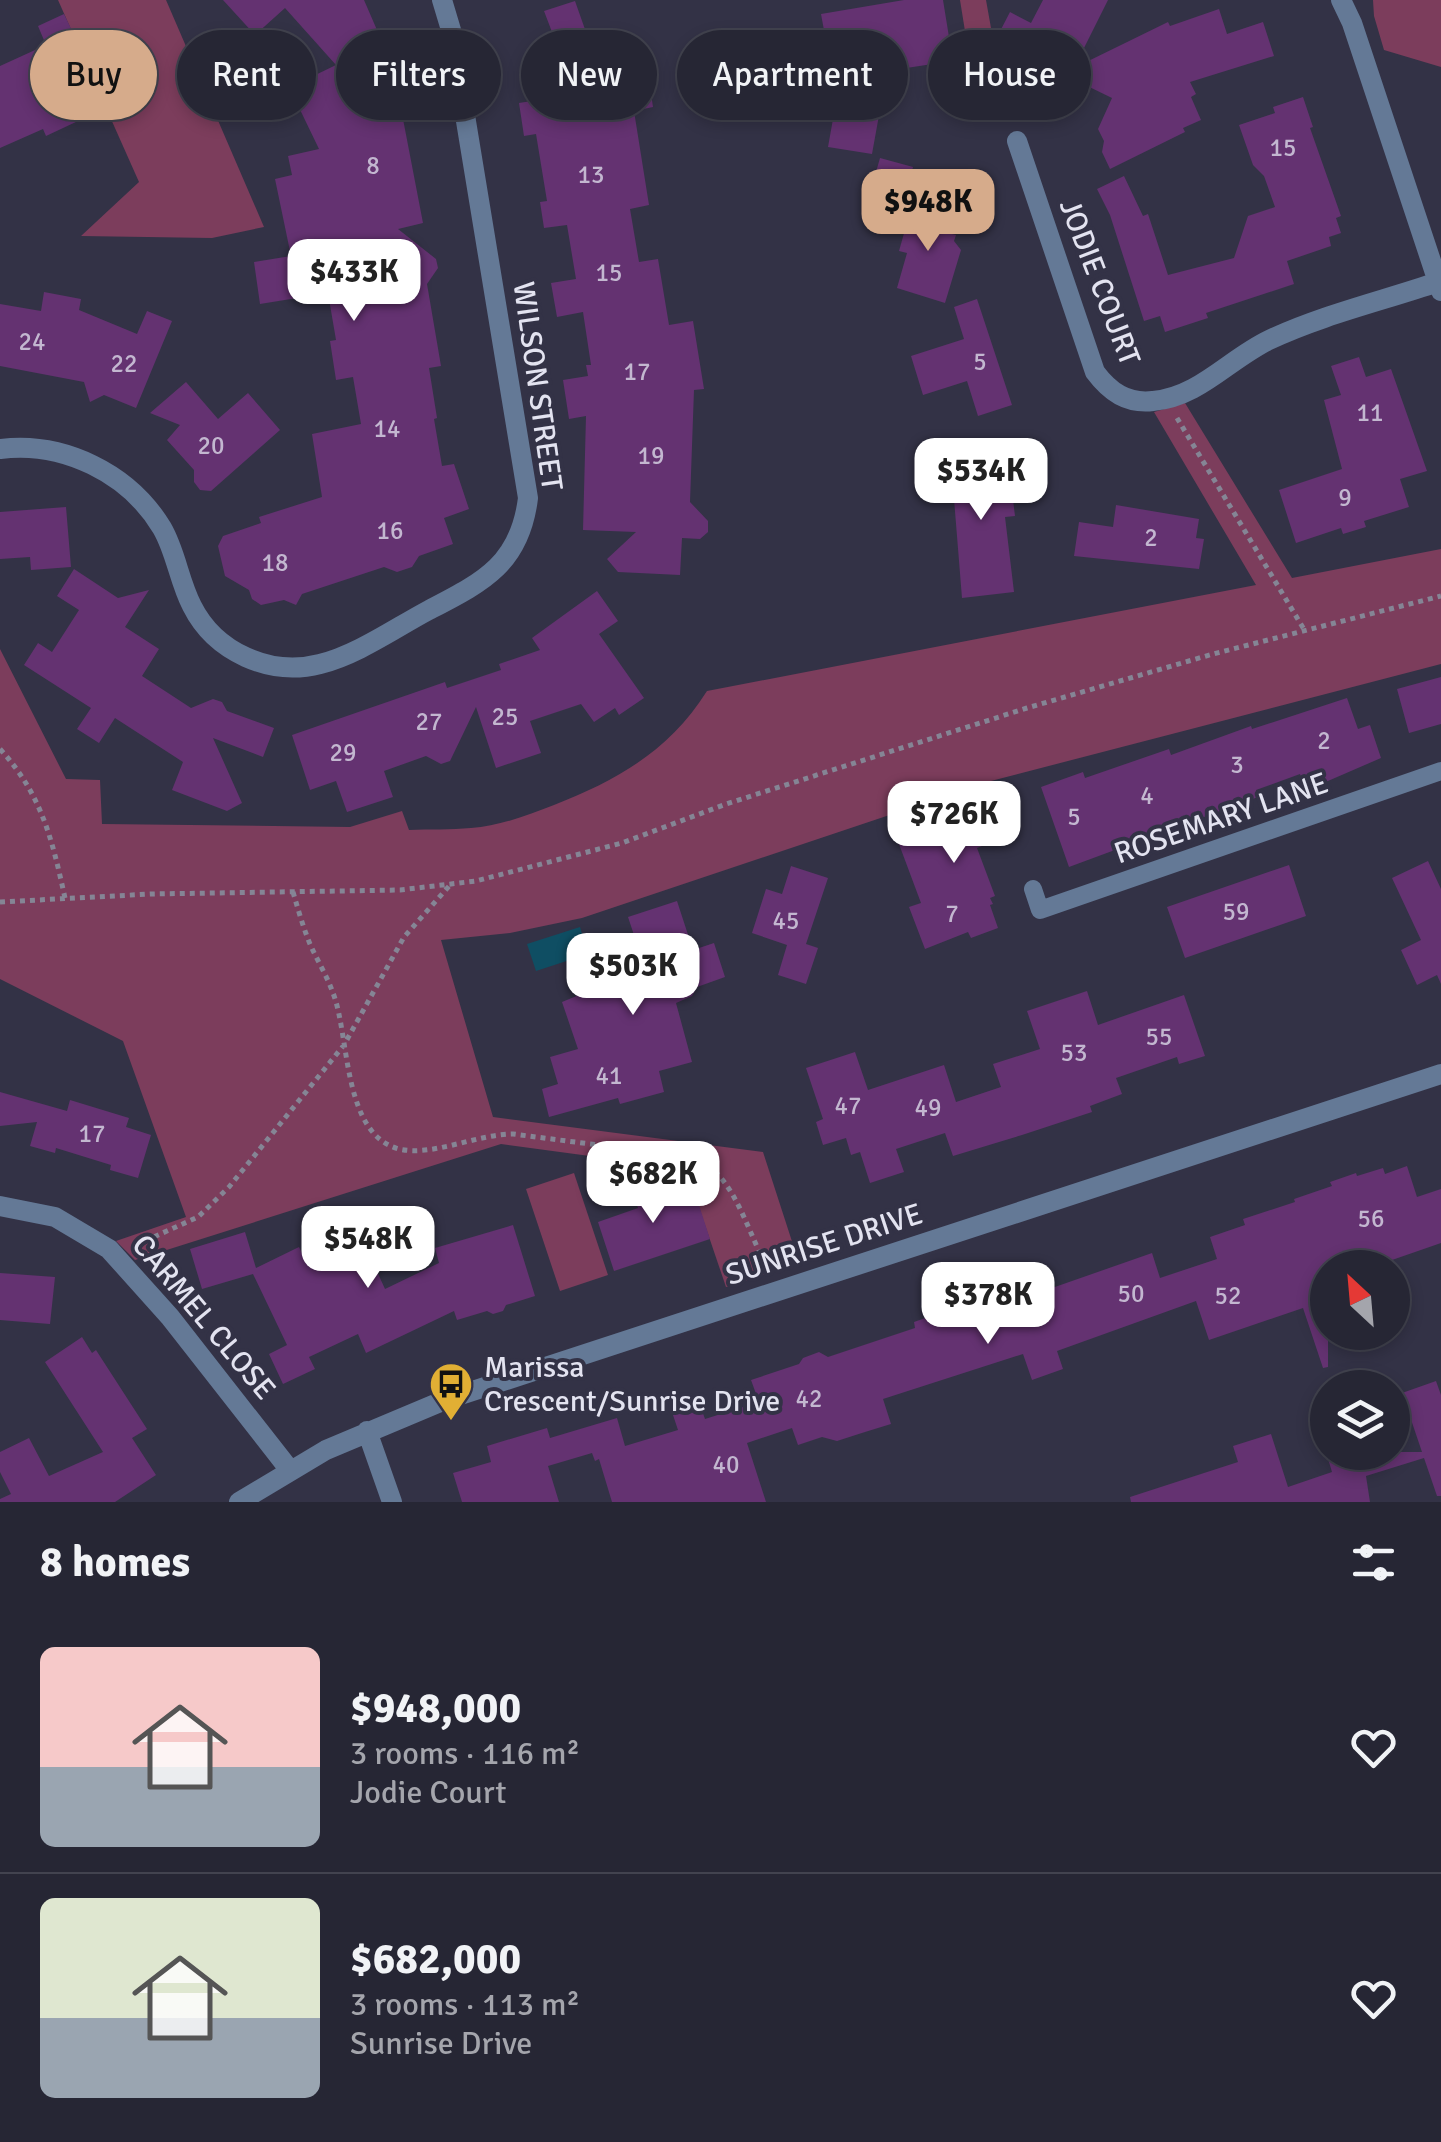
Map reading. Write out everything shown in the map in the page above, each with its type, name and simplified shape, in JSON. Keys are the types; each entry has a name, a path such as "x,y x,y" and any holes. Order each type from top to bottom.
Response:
{"street":[{"name":"WILSON STREET","path":"0,449 31,448 83,460 129,489 162,528 204,627 239,654 263,665 291,668 321,664 347,653 462,593 505,561 525,522 528,498 451,30 442,0"},
{"path":"1341,0 1440,287"},
{"path":"1352,23 1357,0"},
{"name":"JODIE COURT","path":"1017,141 1095,372 1105,386 1137,402 1166,398 1205,382 1266,342 1440,287"},
{"name":"SUNRISE DRIVE","path":"238,1502 367,1430 445,1400 1441,1074"},
{"name":"CARMEL CLOSE","path":"0,1206 55,1216 115,1255 290,1470"},
{"path":"367,1430 392,1502"}],"lane":[{"name":"ROSEMARY LANE","path":"1033,889 1040,910 1441,771"}],"path":[{"path":"1166,398 1305,631"},
{"path":"0,902 400,890 538,867 622,843 726,804 1026,708 1212,654 1441,596"},
{"path":"0,749 38,800 64,898"},
{"path":"115,1255 198,1217 229,1187 344,1045 404,937 451,884"},
{"path":"292,892 334,994 357,1104 382,1140 396,1148 414,1151 489,1134 513,1134 691,1156 713,1168 724,1182 760,1254"}],"shaded area":[{"path":"58,0 166,0 179,30 177,120 218,120 264,227 212,238 81,236 139,182 111,120 157,120 157,30 71,30"},
{"path":"960,0 986,0 991,30 965,30"},
{"path":"1373,0 1441,0 1441,67 1384,50"},
{"path":"1185,403 1292,578 1441,549 1441,664 991,781 582,918 510,933 441,940 493,1117 763,1152 799,1263 726,1287 686,1169 501,1144 135,1260 116,1241 186,1217 123,1041 0,979 0,649 66,779 100,780 102,824 350,827 402,811 409,830 493,825 554,805 621,774 676,730 707,691 1256,585 1154,412"},
{"path":"574,1173 608,1275 560,1291 526,1189"}],"water":[{"path":"580,927 588,954 536,971 527,944"}],"building":[{"path":"223,0 364,0 377,30 336,30 336,65 316,43 316,30 305,30 285,8 261,30 250,30"},
{"path":"904,0 943,0 948,30 928,30 928,65 908,68 908,30 824,30 821,14"},
{"path":"1043,0 1108,0 1091,34 1091,30 1001,30 1010,12 1031,23"},
{"path":"575,1 585,30 551,30 544,11"},
{"path":"1219,9 1227,34 1263,22 1274,56 1190,82 1196,94 1191,97 1201,120 1110,169 1098,129 1112,98 1091,88 1091,60 1168,22 1170,26"},
{"path":"64,14 72,30 40,30 38,26"},
{"path":"30,52 30,120 78,121 46,136 43,129 0,148 0,66"},
{"path":"336,65 336,120 403,120 423,223 398,229 436,259 438,268 427,284 441,366 429,368 437,418 434,419 442,466 454,464 469,509 444,518 453,544 419,556 412,567 397,572 384,567 302,594 296,605 284,600 261,605 252,599 249,590 225,576 218,546 223,536 261,523 259,517 322,497 312,434 361,424 353,377 336,380 330,341 336,340 328,293 260,304 254,262 291,256 275,179 292,175 288,156 319,149 305,120 316,120 316,75"},
{"path":"1303,97 1341,216 1336,218 1341,233 1329,237 1331,246 1287,261 1294,284 1206,313 1208,318 1165,332 1160,316 1144,321 1110,215 1097,189 1124,176 1143,216 1148,214 1168,275 1234,258 1248,216 1275,207 1264,176 1253,165 1239,125 1275,113 1273,107"},
{"path":"522,120 635,120 649,205 630,209 639,262 658,259 669,325 693,321 704,389 694,390 690,502 708,521 708,532 700,539 682,538 680,575 618,572 607,559 636,532 583,530 586,416 569,419 563,380 588,376 586,365 591,365 583,312 557,317 551,283 576,279 567,225 544,228 540,202 547,201 536,134 524,136"},
{"path":"833,120 878,120 872,154 828,147"},
{"path":"880,158 913,167 901,209 868,200"},
{"path":"914,198 943,206 936,230 956,235 954,241 961,250 945,303 897,288 907,253 899,251"},
{"path":"44,292 81,299 79,310 137,334 147,311 172,321 136,408 104,395 90,402 84,382 0,366 0,304 41,311"},
{"path":"977,299 1012,405 978,416 967,381 923,395 911,356 964,339 954,307"},
{"path":"1359,357 1366,377 1391,369 1427,471 1400,479 1409,507 1364,521 1366,527 1343,534 1341,528 1296,543 1279,490 1342,469 1324,400 1341,395 1331,366"},
{"path":"186,382 218,419 248,393 280,430 211,491 200,490 194,482 194,470 167,440 180,425 150,413"},
{"path":"968,443 971,470 1009,466 1015,516 1005,517 1014,592 962,598 952,474 946,475 942,446"},
{"path":"1116,505 1199,519 1196,538 1204,539 1199,569 1074,556 1079,522 1113,527"},
{"path":"66,507 71,567 31,570 30,557 0,559 0,512"},
{"path":"74,569 118,598 149,590 125,627 159,649 142,676 191,708 213,699 222,702 227,711 274,728 263,757 213,738 242,803 227,811 172,790 183,762 115,718 99,743 77,729 91,708 24,665 38,643 52,652 79,610 57,596"},
{"path":"597,591 618,621 599,634 644,698 619,715 615,708 594,722 581,704 530,721 541,753 496,768 476,707 450,761 441,764 426,756 384,771 393,797 347,812 336,781 310,790 292,735 445,682 447,688 501,670 499,664 540,650 532,638"},
{"path":"1441,677 1441,724 1409,733 1397,689"},
{"path":"1347,698 1358,729 1370,725 1381,758 1321,784 1320,779 1304,785 1300,774 1256,790 1258,797 1069,867 1041,787 1083,772 1085,778 1169,749 1171,755"},
{"path":"1007,784 1020,817 982,831 987,844 977,848 995,896 990,898 990,905 998,928 971,938 968,932 925,949 909,907 921,903 893,828"},
{"path":"1428,861 1441,889 1441,984 1437,975 1417,985 1401,950 1421,940 1392,878"},
{"path":"1289,865 1306,916 1185,958 1167,907"},
{"path":"791,866 828,878 806,944 818,948 806,984 778,975 787,945 752,933 766,889 782,894"},
{"path":"677,901 693,950 714,943 725,977 697,987 692,996 676,1003 692,1062 659,1071 664,1092 620,1104 618,1098 549,1117 542,1089 558,1084 550,1057 578,1049 562,1002 613,981 620,967 642,959 628,917"},
{"path":"1087,991 1098,1025 1184,995 1205,1056 1179,1064 1177,1057 1116,1078 1122,1094 1090,1106 1092,1112 953,1156 945,1133 896,1149 904,1172 870,1183 860,1152 851,1155 846,1138 823,1145 816,1122 823,1119 806,1068 855,1052 868,1090 944,1065 956,1102 1001,1087 993,1064 1040,1049 1027,1011"},
{"path":"0,1092 67,1111 70,1100 129,1118 126,1127 151,1135 138,1178 56,1148 55,1153 30,1146 37,1122 0,1126"},
{"path":"1407,1166 1417,1197 1441,1189 1441,1243 1410,1254 1410,1250 1310,1250 1310,1329 1303,1308 1209,1340 1196,1301 1057,1351 1063,1369 1032,1380 1023,1354 883,1399 891,1424 837,1441 822,1437 798,1445 792,1428 747,1443 766,1502 612,1502 599,1459 595,1461 592,1453 548,1466 559,1502 462,1502 453,1473 491,1462 487,1446 547,1428 550,1438 617,1418 625,1446 678,1430 669,1403 696,1394 705,1419 759,1402 751,1380 799,1364 803,1358 819,1352 828,1357 915,1328 914,1322 942,1312 947,1326 1000,1308 997,1301 1030,1290 1032,1295 1152,1253 1160,1278 1217,1259 1210,1237 1245,1225 1243,1219 1295,1202 1294,1199 1356,1173 1357,1176 1383,1168 1385,1174"},
{"path":"674,1177 683,1204 697,1199 710,1239 614,1271 598,1222 638,1208 632,1191"},
{"path":"513,1225 535,1296 506,1305 503,1311 493,1314 487,1311 457,1320 454,1311 366,1353 358,1334 309,1357 315,1369 283,1384 269,1354 287,1345 253,1274 202,1289 190,1249 245,1232 256,1268 299,1247 306,1261 361,1236 385,1289 439,1263 435,1248"},
{"path":"0,1273 55,1277 50,1324 0,1320"},
{"path":"82,1337 92,1353 96,1350 147,1429 132,1438 156,1475 115,1502 0,1502 11,1494 0,1472 0,1452 29,1438 49,1476 103,1452 45,1362"},
{"path":"1317,1350 1328,1350 1328,1367 1323,1368"},
{"path":"1436,1381 1441,1395 1441,1496 1437,1496 1424,1458 1410,1462 1410,1452 1422,1452 1410,1417 1410,1390"},
{"path":"1271,1434 1288,1487 1332,1472 1385,1470 1366,1476 1370,1502 1131,1502 1130,1497 1238,1462 1233,1446"}],"place":[{"name":"Marissa Crescent/Sunrise Drive","path":"451,1422"}]}
